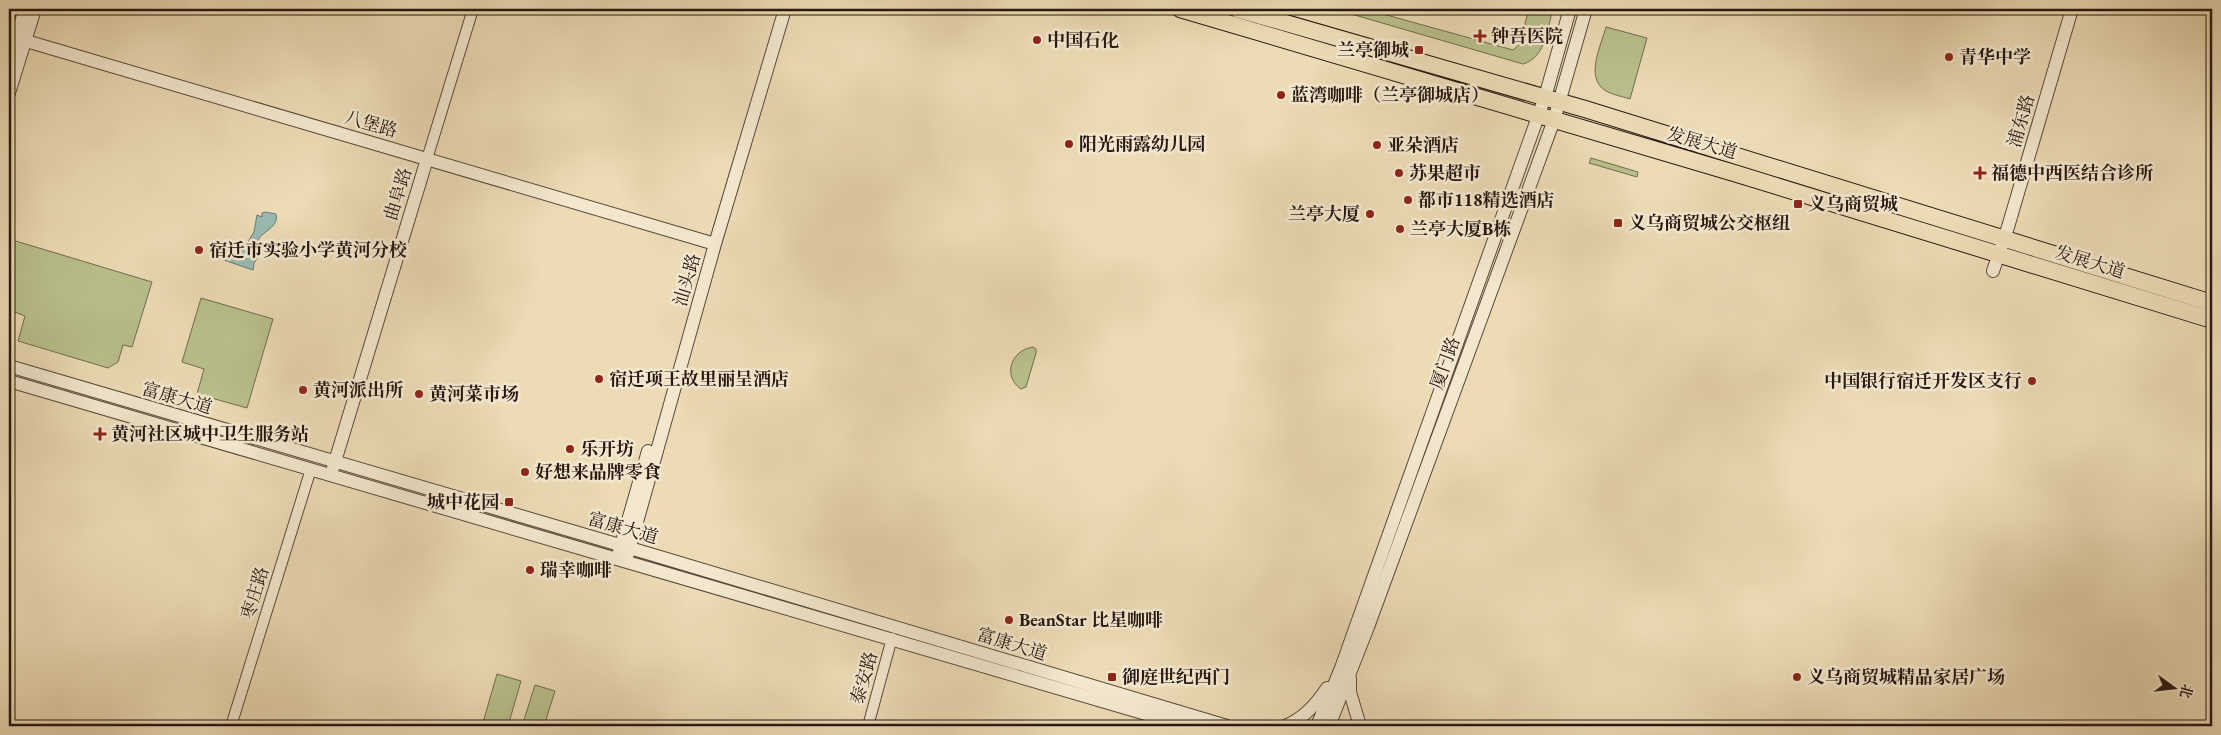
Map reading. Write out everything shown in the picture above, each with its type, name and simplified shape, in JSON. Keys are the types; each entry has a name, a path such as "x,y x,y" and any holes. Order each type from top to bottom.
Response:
{"main road":[{"name":"发展大道","path":"1180,9 1546,118 2002,247 2212,303"},
{"name":"发展大道","path":"1237,9 1553,99 2002,247 2212,320"}],"street":[{"path":"9,93 25,9"},
{"path":"9,61 34,9"},
{"name":"曲阜路","path":"331,475 473,9"},
{"name":"汕头路","path":"622,560 776,9"},
{"name":"汕头路","path":"712,243 785,9"},
{"name":"厦门路","path":"1553,99 1570,9"},
{"name":"厦门路","path":"1317,726 1368,627 1586,9"},
{"name":"浦东路","path":"1994,271 2072,9"},
{"name":"八堡路","path":"20,39 712,243"},
{"name":"富康大道","path":"9,366 626,546 1227,726"},
{"name":"富康大道","path":"9,381 892,638 1187,726"},
{"name":"枣庄路","path":"231,726 311,469"},
{"name":"泰安路","path":"868,726 892,638"},
{"path":"1284,726 1294,722 1315,706 1346,669"},
{"path":"1346,669 1350,692 1360,726"},
{"name":"厦门路","path":"1329,726 1346,669"}],"green space":[{"path":"1334,9 1365,9 1513,50 1519,45 1529,9 1553,9 1541,49 1531,60 1523,64"},
{"path":"1606,27 1647,38 1630,99 1614,95 1601,87 1597,81 1595,66"},
{"path":"1591,158 1638,172 1637,177 1589,163"},
{"path":"9,239 152,282 132,347 123,345 118,362 108,368 18,341 25,316 9,310"},
{"path":"201,298 273,319 247,408 197,394 204,369 182,362"},
{"path":"1033,347 1036,349 1036,353 1026,387 1021,389 1015,384 1012,377 1012,364 1019,353"},
{"path":"497,674 521,681 508,726 482,726"},
{"path":"535,685 555,691 544,726 522,726"}],"water":[{"path":"262,213 276,214 276,222 259,238 259,256 254,263 253,270 221,259 217,253 218,245 222,243 231,245 240,251 243,250 254,232 257,215 262,217"}],"place":[{"name":"钟吾医院","path":"1480,36"},
{"name":"中国石化","path":"1037,40"},
{"name":"兰亭御城","path":"1419,50"},
{"name":"青华中学","path":"1949,57"},
{"name":"蓝湾咖啡（兰亭御城店）","path":"1281,95"},
{"name":"阳光雨露幼儿园","path":"1069,144"},
{"name":"亚朵酒店","path":"1377,145"},
{"name":"苏果超市","path":"1399,173"},
{"name":"福德中西医结合诊所","path":"1980,173"},
{"name":"都市118精选酒店","path":"1408,200"},
{"name":"义乌商贸城","path":"1798,204"},
{"name":"兰亭大厦","path":"1370,214"},
{"name":"义乌商贸城公交枢纽","path":"1618,223"},
{"name":"兰亭大厦B栋","path":"1400,229"},
{"name":"宿迁市实验小学黄河分校","path":"199,250"},
{"name":"宿迁项王故里丽呈酒店","path":"599,379"},
{"name":"中国银行宿迁开发区支行","path":"2032,381"},
{"name":"黄河派出所","path":"303,390"},
{"name":"黄河菜市场","path":"419,394"},
{"name":"黄河社区城中卫生服务站","path":"100,434"},
{"name":"乐开坊","path":"570,449"},
{"name":"好想来品牌零食","path":"525,472"},
{"name":"城中花园","path":"509,502"},
{"name":"瑞幸咖啡","path":"530,570"},
{"name":"BeanStar 比星咖啡","path":"1009,620"},
{"name":"御庭世纪西门","path":"1112,677"},
{"name":"义乌商贸城精品家居广场","path":"1797,677"}]}
